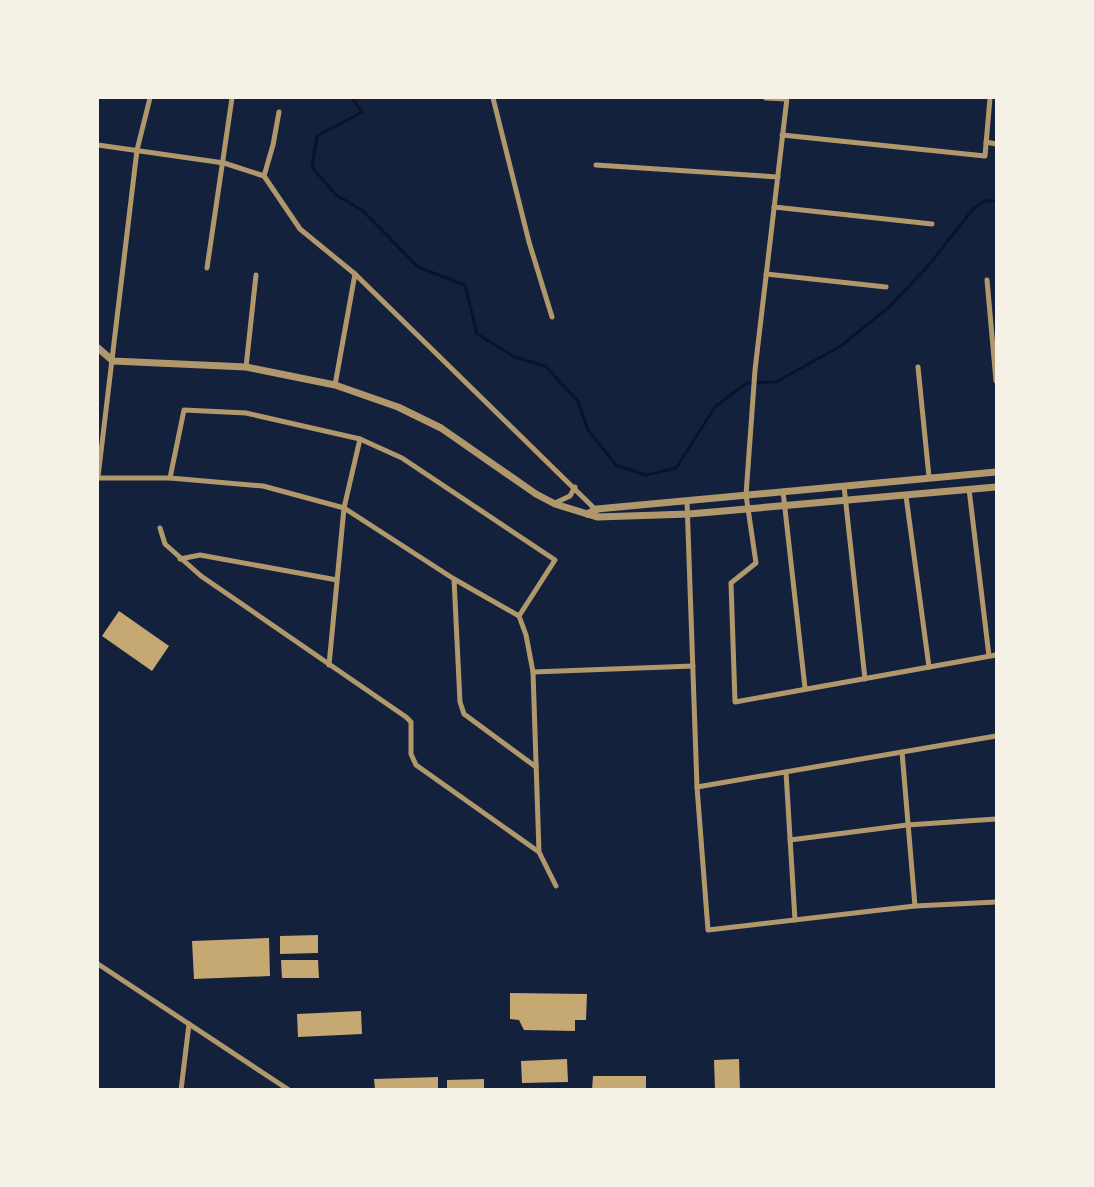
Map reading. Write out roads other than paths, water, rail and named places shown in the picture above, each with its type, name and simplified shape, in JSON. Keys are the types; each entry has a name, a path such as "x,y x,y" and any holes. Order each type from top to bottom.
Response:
{"street":[{"path":"150,98 137,150 98,478 170,478 263,486 344,508 454,579 519,616 526,635 533,672 539,852 556,886"},
{"path":"207,268 224,163 232,98"},
{"path":"493,98 529,242 552,317"},
{"path":"766,98 786,98 755,370 746,495 756,563 731,583 735,702 996,654"},
{"path":"782,135 984,156 990,98"},
{"path":"264,176 273,145 278,112"},
{"path":"986,142 996,144"},
{"path":"98,145 224,163 264,176 300,229 355,274 575,487 597,513 689,514 784,505 846,502 996,487"},
{"path":"596,165 778,177"},
{"path":"774,206 932,224"},
{"path":"335,385 355,274"},
{"path":"766,274 886,287"},
{"path":"246,367 256,275"},
{"path":"987,280 996,380"},
{"path":"98,348 112,361 246,367 335,385 398,407 441,428 507,476 555,504 587,514 783,491 996,472"},
{"path":"918,367 929,477"},
{"path":"170,478 184,410 246,413 360,439 402,458 555,560 519,616"},
{"path":"329,665 344,508 360,439"},
{"path":"844,486 864,679"},
{"path":"555,504 570,496 575,487"},
{"path":"969,489 989,656"},
{"path":"783,491 805,688"},
{"path":"906,496 929,667"},
{"path":"688,501 697,787 708,930 915,906 996,902"},
{"path":"160,528 165,544 180,559 411,722 412,754 416,765 539,852"},
{"path":"180,559 200,554 337,580"},
{"path":"454,579 460,702 464,714 536,767"},
{"path":"533,672 693,666"},
{"path":"697,787 996,736"},
{"path":"902,752 915,906"},
{"path":"786,772 795,920"},
{"path":"790,840 907,825 996,819"},
{"path":"98,964 289,1090"},
{"path":"180,1090 189,1024"}],"waterway":[{"path":"352,98 362,112 317,136 312,167 336,195 362,210 418,267 465,285 477,334 515,357 545,366 578,401 588,430 616,465 646,475 676,468 715,407 746,383 776,382 841,346 890,306 928,266 974,208 985,201 996,201"}]}
